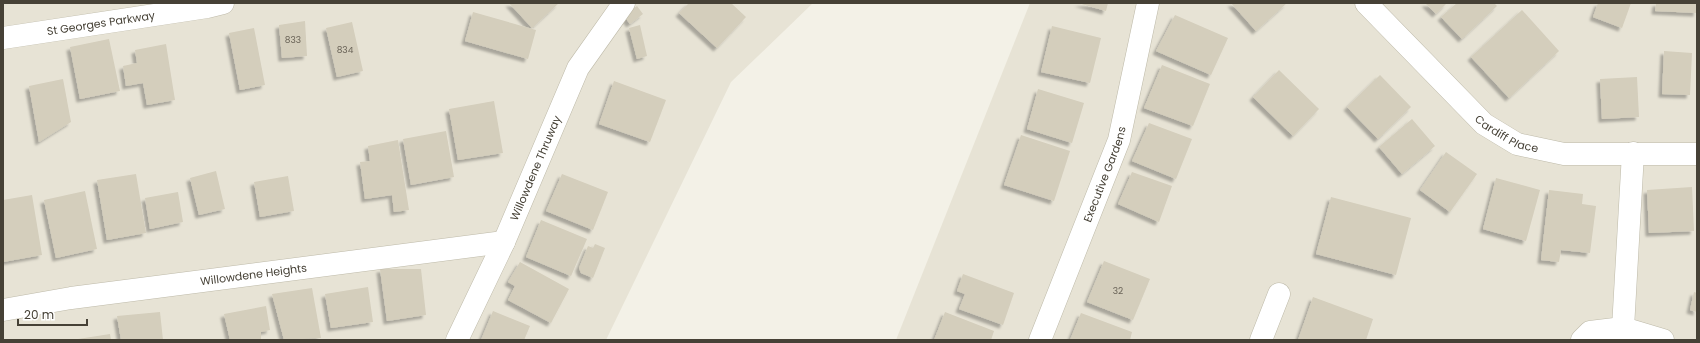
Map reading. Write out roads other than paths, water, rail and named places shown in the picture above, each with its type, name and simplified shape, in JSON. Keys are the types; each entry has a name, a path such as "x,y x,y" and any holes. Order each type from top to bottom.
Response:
{"street":[{"name":"St Georges Parkway","path":"3,38 207,7 223,3"},
{"name":"Willowdene Thruway","path":"457,340 504,242 578,68 624,3"},
{"name":"Executive Gardens","path":"1040,340 1119,140 1148,3"},
{"name":"Cardiff Place","path":"1366,3 1484,124 1517,144 1564,154 1697,154"},
{"path":"1623,328 1633,153"},
{"name":"Willowdene Heights","path":"3,310 71,298 504,242"},
{"path":"1261,340 1279,294"},
{"path":"1582,340 1590,332 1623,328 1663,340"}]}
